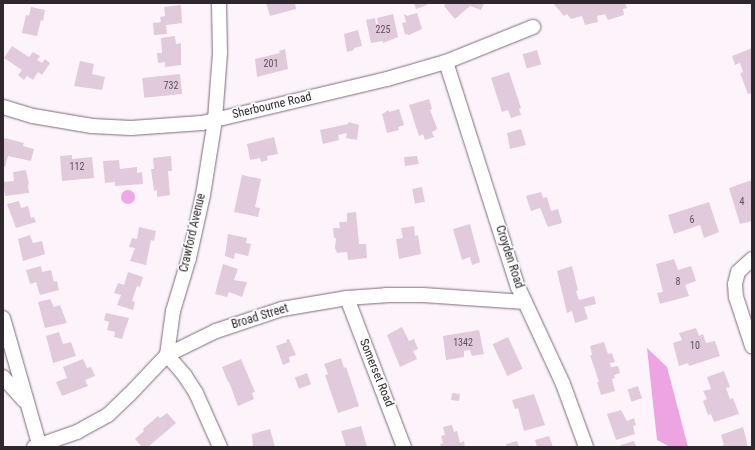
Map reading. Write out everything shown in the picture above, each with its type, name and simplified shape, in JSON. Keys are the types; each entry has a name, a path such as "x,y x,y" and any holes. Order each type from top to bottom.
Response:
{"street":[{"name":"Crawford Avenue","path":"167,355 173,311 189,258 203,195 215,120 220,53 219,3"},
{"name":"Sherbourne Road","path":"3,108 33,116 92,126 131,128 164,127 215,120 387,79 446,62 533,27"},
{"name":"Croyden Road","path":"446,62 518,287 563,384 586,447"},
{"path":"752,259 738,272 735,284 736,297 752,346"},
{"name":"Broad Street","path":"37,446 77,432 108,414 129,395 167,355 240,322 282,309 347,298 423,295 525,302"},
{"name":"Somerset Road","path":"347,298 404,447"},
{"path":"3,318 37,446"},
{"path":"167,355 186,376 196,394 220,447"},
{"path":"3,376 27,404"}],"shaded area":[{"path":"128,190 133,192 135,197 133,202 128,204 123,202 121,197 123,192"},
{"path":"647,348 667,367 688,447 670,447 657,440"}],"building":[{"path":"266,3 295,3 296,9 270,16"},
{"path":"414,3 426,3 427,5 416,9"},
{"path":"446,3 484,3 481,10 470,6 455,19 444,6"},
{"path":"553,3 625,3 627,8 623,9 624,15 608,20 605,14 597,16 598,22 585,25 582,16 571,19 567,14 564,16"},
{"path":"181,5 182,23 166,25 167,34 154,35 153,23 161,22 160,17 165,16 164,7"},
{"path":"31,7 45,10 43,21 41,20 37,36 22,33 26,15 29,16"},
{"path":"417,13 422,29 409,35 405,34 402,23 406,22 404,14 407,16"},
{"path":"393,14 398,37 383,43 383,41 371,43 366,20 375,18 376,24 378,24 377,18"},
{"path":"358,30 362,46 347,52 344,34"},
{"path":"175,36 176,44 181,43 181,65 165,67 165,62 158,63 157,53 162,53 161,38"},
{"path":"12,46 29,57 33,52 40,56 37,60 42,63 45,59 50,63 42,75 38,72 33,80 27,76 24,80 18,75 22,70 4,58"},
{"path":"752,48 752,93 748,94 740,73 743,72 740,63 735,65 732,56"},
{"path":"285,49 288,69 257,77 255,59 280,53 279,51"},
{"path":"537,50 541,64 527,69 523,54"},
{"path":"80,61 94,64 92,74 105,77 102,90 74,86"},
{"path":"509,72 521,108 519,109 521,115 511,118 508,110 502,112 491,78"},
{"path":"180,74 182,94 144,98 142,78"},
{"path":"429,99 432,109 430,110 437,128 432,132 434,137 425,140 423,134 419,136 409,105"},
{"path":"399,109 404,125 398,127 399,130 387,133 382,114 389,110 389,112"},
{"path":"349,122 359,125 357,140 346,138 347,133 338,135 339,140 323,144 320,130 348,124"},
{"path":"521,129 526,145 510,149 507,133"},
{"path":"274,137 278,154 267,156 268,160 261,162 260,158 250,160 247,144"},
{"path":"5,138 24,143 23,146 34,149 31,161 8,156 5,167 3,167 3,140"},
{"path":"72,155 72,159 92,157 94,178 62,181 60,156"},
{"path":"171,156 172,171 168,171 170,195 157,197 157,190 154,191 151,169 154,169 153,158"},
{"path":"417,156 419,164 405,166 404,157"},
{"path":"119,160 120,169 137,167 137,173 142,172 143,184 115,186 115,182 105,183 103,161"},
{"path":"26,170 29,193 5,196 3,182 14,181 13,172"},
{"path":"242,175 261,179 255,207 260,208 258,217 234,212"},
{"path":"752,180 752,221 740,224 729,188"},
{"path":"422,187 425,202 415,204 412,189"},
{"path":"541,192 543,198 547,197 551,211 558,209 562,223 548,227 540,208 531,211 526,196"},
{"path":"19,201 21,208 28,206 31,218 34,217 36,222 16,228 7,204"},
{"path":"709,202 719,232 704,238 700,225 674,234 668,215"},
{"path":"356,212 359,244 366,244 367,258 348,260 347,252 337,253 335,248 336,238 334,238 333,228 340,228 339,222 347,222 347,213"},
{"path":"470,224 480,262 472,265 470,257 462,260 453,229"},
{"path":"414,226 415,236 418,235 421,254 399,259 396,239 403,238 401,228"},
{"path":"139,227 156,231 154,241 151,240 146,265 130,261 135,248 129,247 132,238 137,239"},
{"path":"228,234 247,238 246,243 251,244 248,256 235,253 234,259 225,256"},
{"path":"30,235 33,243 42,241 45,254 23,261 18,239"},
{"path":"674,259 678,270 691,266 696,281 685,285 689,296 660,304 657,293 663,292 656,264"},
{"path":"223,264 238,269 234,280 247,282 242,297 229,292 227,297 215,294"},
{"path":"41,266 42,272 51,270 54,282 57,281 59,290 40,295 36,282 30,284 26,270"},
{"path":"572,266 579,300 594,296 596,304 584,307 588,319 575,323 572,311 567,313 557,271"},
{"path":"128,272 143,277 140,287 137,286 132,301 135,302 133,310 117,305 121,295 114,293 118,283 124,285"},
{"path":"50,299 54,307 60,305 67,323 45,328 38,302"},
{"path":"106,313 129,318 122,339 114,337 115,332 107,330 109,322 104,320"},
{"path":"402,327 409,341 414,339 418,349 413,351 417,359 400,367 387,335"},
{"path":"696,328 699,336 703,334 706,343 715,341 720,356 689,366 688,363 679,366 673,343 682,340 679,333"},
{"path":"479,330 484,354 472,356 470,350 464,351 464,357 446,360 443,336"},
{"path":"59,332 63,344 71,342 76,356 53,363 46,336"},
{"path":"508,337 523,369 507,376 493,344"},
{"path":"289,339 296,355 289,357 290,362 283,365 276,346 287,342 286,340"},
{"path":"604,342 608,354 612,353 615,362 610,363 611,367 618,366 620,373 614,375 615,378 612,379 615,391 601,395 597,382 599,382 590,355 592,355 590,346"},
{"path":"341,358 344,368 346,367 359,406 338,413 325,375 328,374 324,364"},
{"path":"83,359 87,368 91,367 95,376 85,380 88,386 62,396 56,382 67,378 63,367"},
{"path":"241,359 255,392 252,393 254,399 238,406 222,367"},
{"path":"724,371 730,387 726,388 730,399 733,398 739,414 714,422 711,414 708,415 703,401 707,399 703,391 711,389 707,377"},
{"path":"307,373 311,384 299,389 295,377"},
{"path":"638,386 642,398 632,402 628,389"},
{"path":"452,393 460,394 459,401 451,400"},
{"path":"534,394 545,425 524,431 518,408 515,409 512,400"},
{"path":"621,410 627,421 634,418 636,425 633,426 635,434 616,440 607,414"},
{"path":"167,413 176,423 148,447 142,447 135,439 144,431 143,429 158,416 160,418"},
{"path":"452,425 454,432 457,431 460,443 464,441 465,447 441,447 440,444 443,443 441,436 445,435 443,427"},
{"path":"361,426 367,447 346,447 341,431"},
{"path":"743,427 748,447 719,447 724,445 721,435"},
{"path":"270,429 275,447 253,447 252,434"},
{"path":"549,436 553,447 537,447 535,440"},
{"path":"517,441 519,447 507,447 506,444"},
{"path":"634,441 636,447 621,447 620,445"}]}
